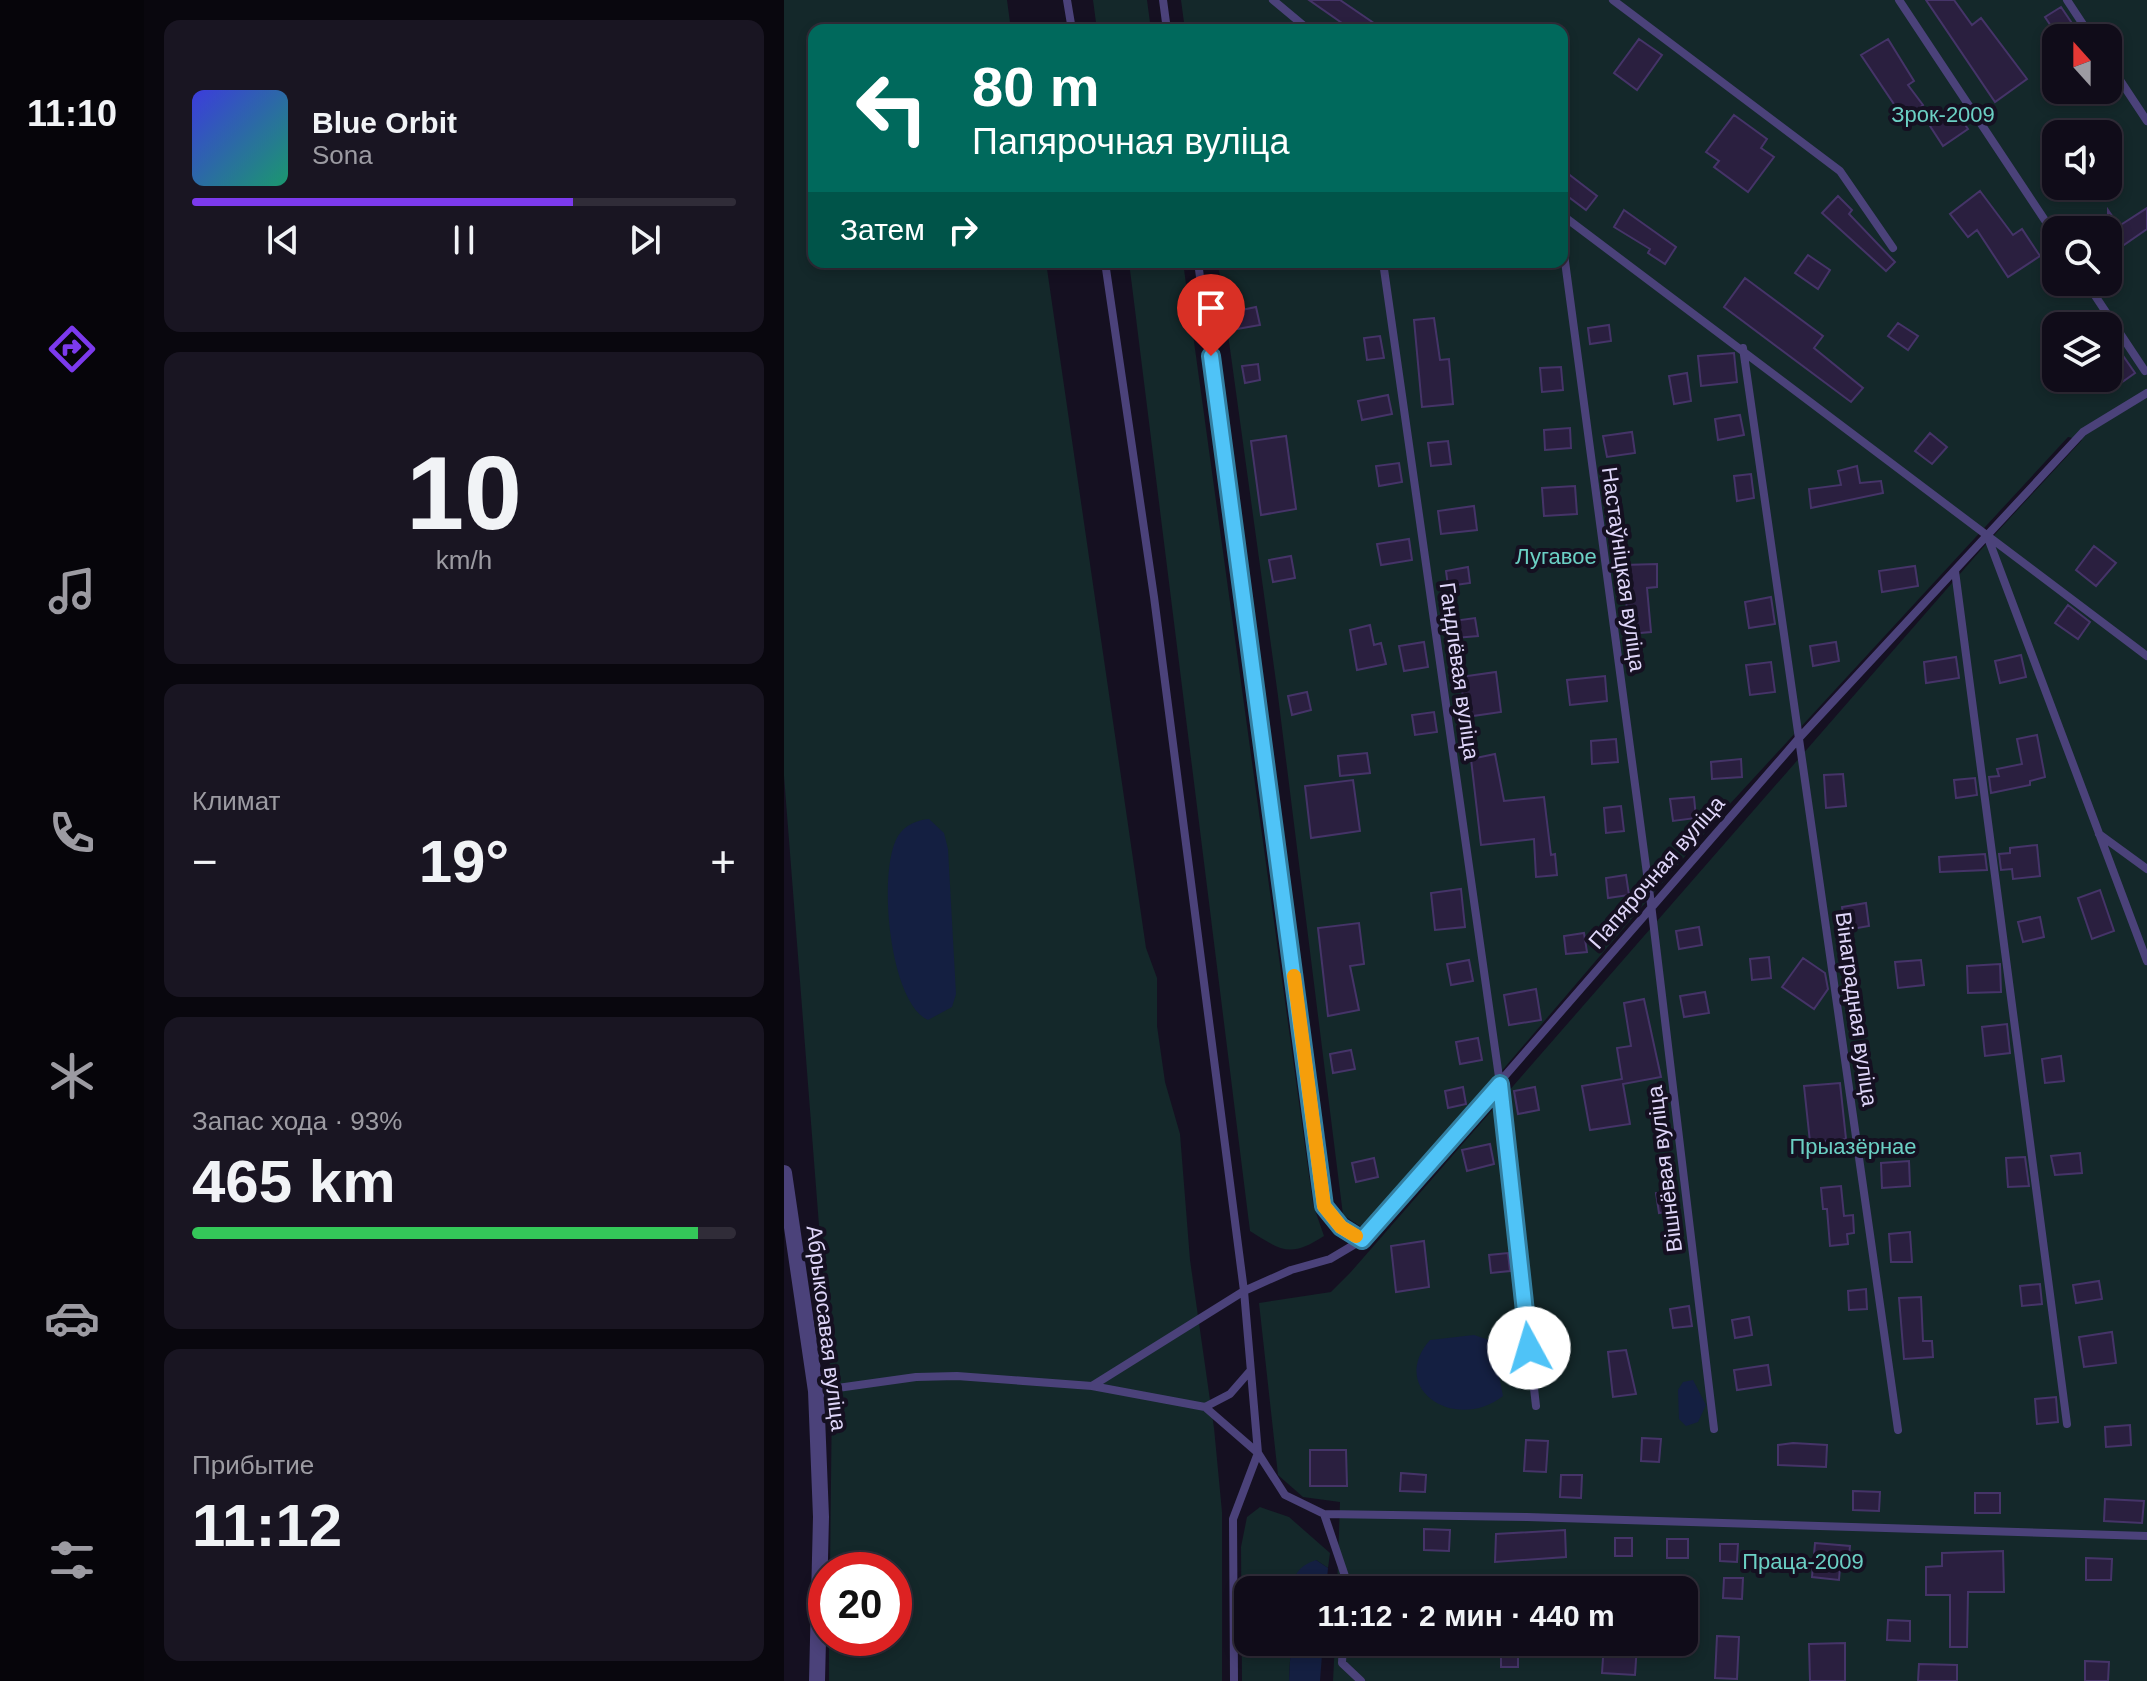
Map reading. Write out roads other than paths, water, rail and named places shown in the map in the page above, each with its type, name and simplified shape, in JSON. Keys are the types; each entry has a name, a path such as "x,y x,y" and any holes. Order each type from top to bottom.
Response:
{"street":[{"name":"Абрыкосавая вуліца","path":"784,1173 816,1391 821,1469 817,1681"}],"lane":[{"path":"1067,0 1071,24"},
{"path":"1163,0 1166,24"},
{"path":"1273,0 1302,24"},
{"path":"1613,0 1840,171 1893,248"},
{"path":"1899,0 2042,216"},
{"path":"2067,0 2083,24"},
{"path":"2122,83 2147,121"},
{"path":"1568,219 1743,348 2147,656"},
{"path":"1106,268 1154,597 1244,1291 1258,1453 1233,1519 1234,1681"},
{"path":"1199,268 1324,1206 1341,1227 1362,1240"},
{"name":"Гандлёвая вуліца","path":"1384,268 1500,1084 1536,1406"},
{"name":"Настаўніцкая вуліца","path":"1566,268 1651,904"},
{"path":"2095,296 2145,371"},
{"name":"Вінаградная вуліца","path":"1743,348 1898,1430"},
{"name":"Папярочная вуліца","path":"1092,1386 1244,1291 1291,1270 1330,1259 1362,1240 1500,1084 1651,904 1800,737 2083,432 2147,393"},
{"path":"1987,537 2147,961"},
{"path":"1955,571 2067,1424"},
{"path":"2099,833 2147,869"},
{"name":"Вішнёвая вуліца","path":"1651,904 1714,1429"},
{"path":"1205,1407 1230,1394 1251,1369"},
{"path":"816,1391 916,1377 957,1376 1092,1386 1205,1407 1258,1453 1285,1495 1324,1514 1543,1517 2147,1536"},
{"path":"1324,1514 1345,1576"},
{"path":"1342,1656 1342,1663 1361,1681"}],"water":[{"path":"929,819 944,833 948,849 956,994 952,1007 928,1020 915,1009 904,989 896,963 890,934 888,877 898,836 912,824"},
{"path":"1474,1335 1492,1341 1503,1396 1485,1406 1466,1410 1433,1400 1422,1389 1417,1375 1419,1358 1430,1340"},
{"path":"1693,1380 1706,1405 1698,1422 1686,1426 1679,1419 1678,1390 1683,1382"},
{"path":"1316,1560 1328,1568 1327,1576 1296,1576 1306,1564"},
{"path":"1290,1656 1322,1656 1320,1681 1289,1681"}],"park label":[{"name":"Зрок-2009","path":"1943,114"},
{"name":"Лугавое","path":"1556,556"},
{"name":"Прыазёрнае","path":"1853,1146"},
{"name":"Праца-2009","path":"1803,1561"}]}
